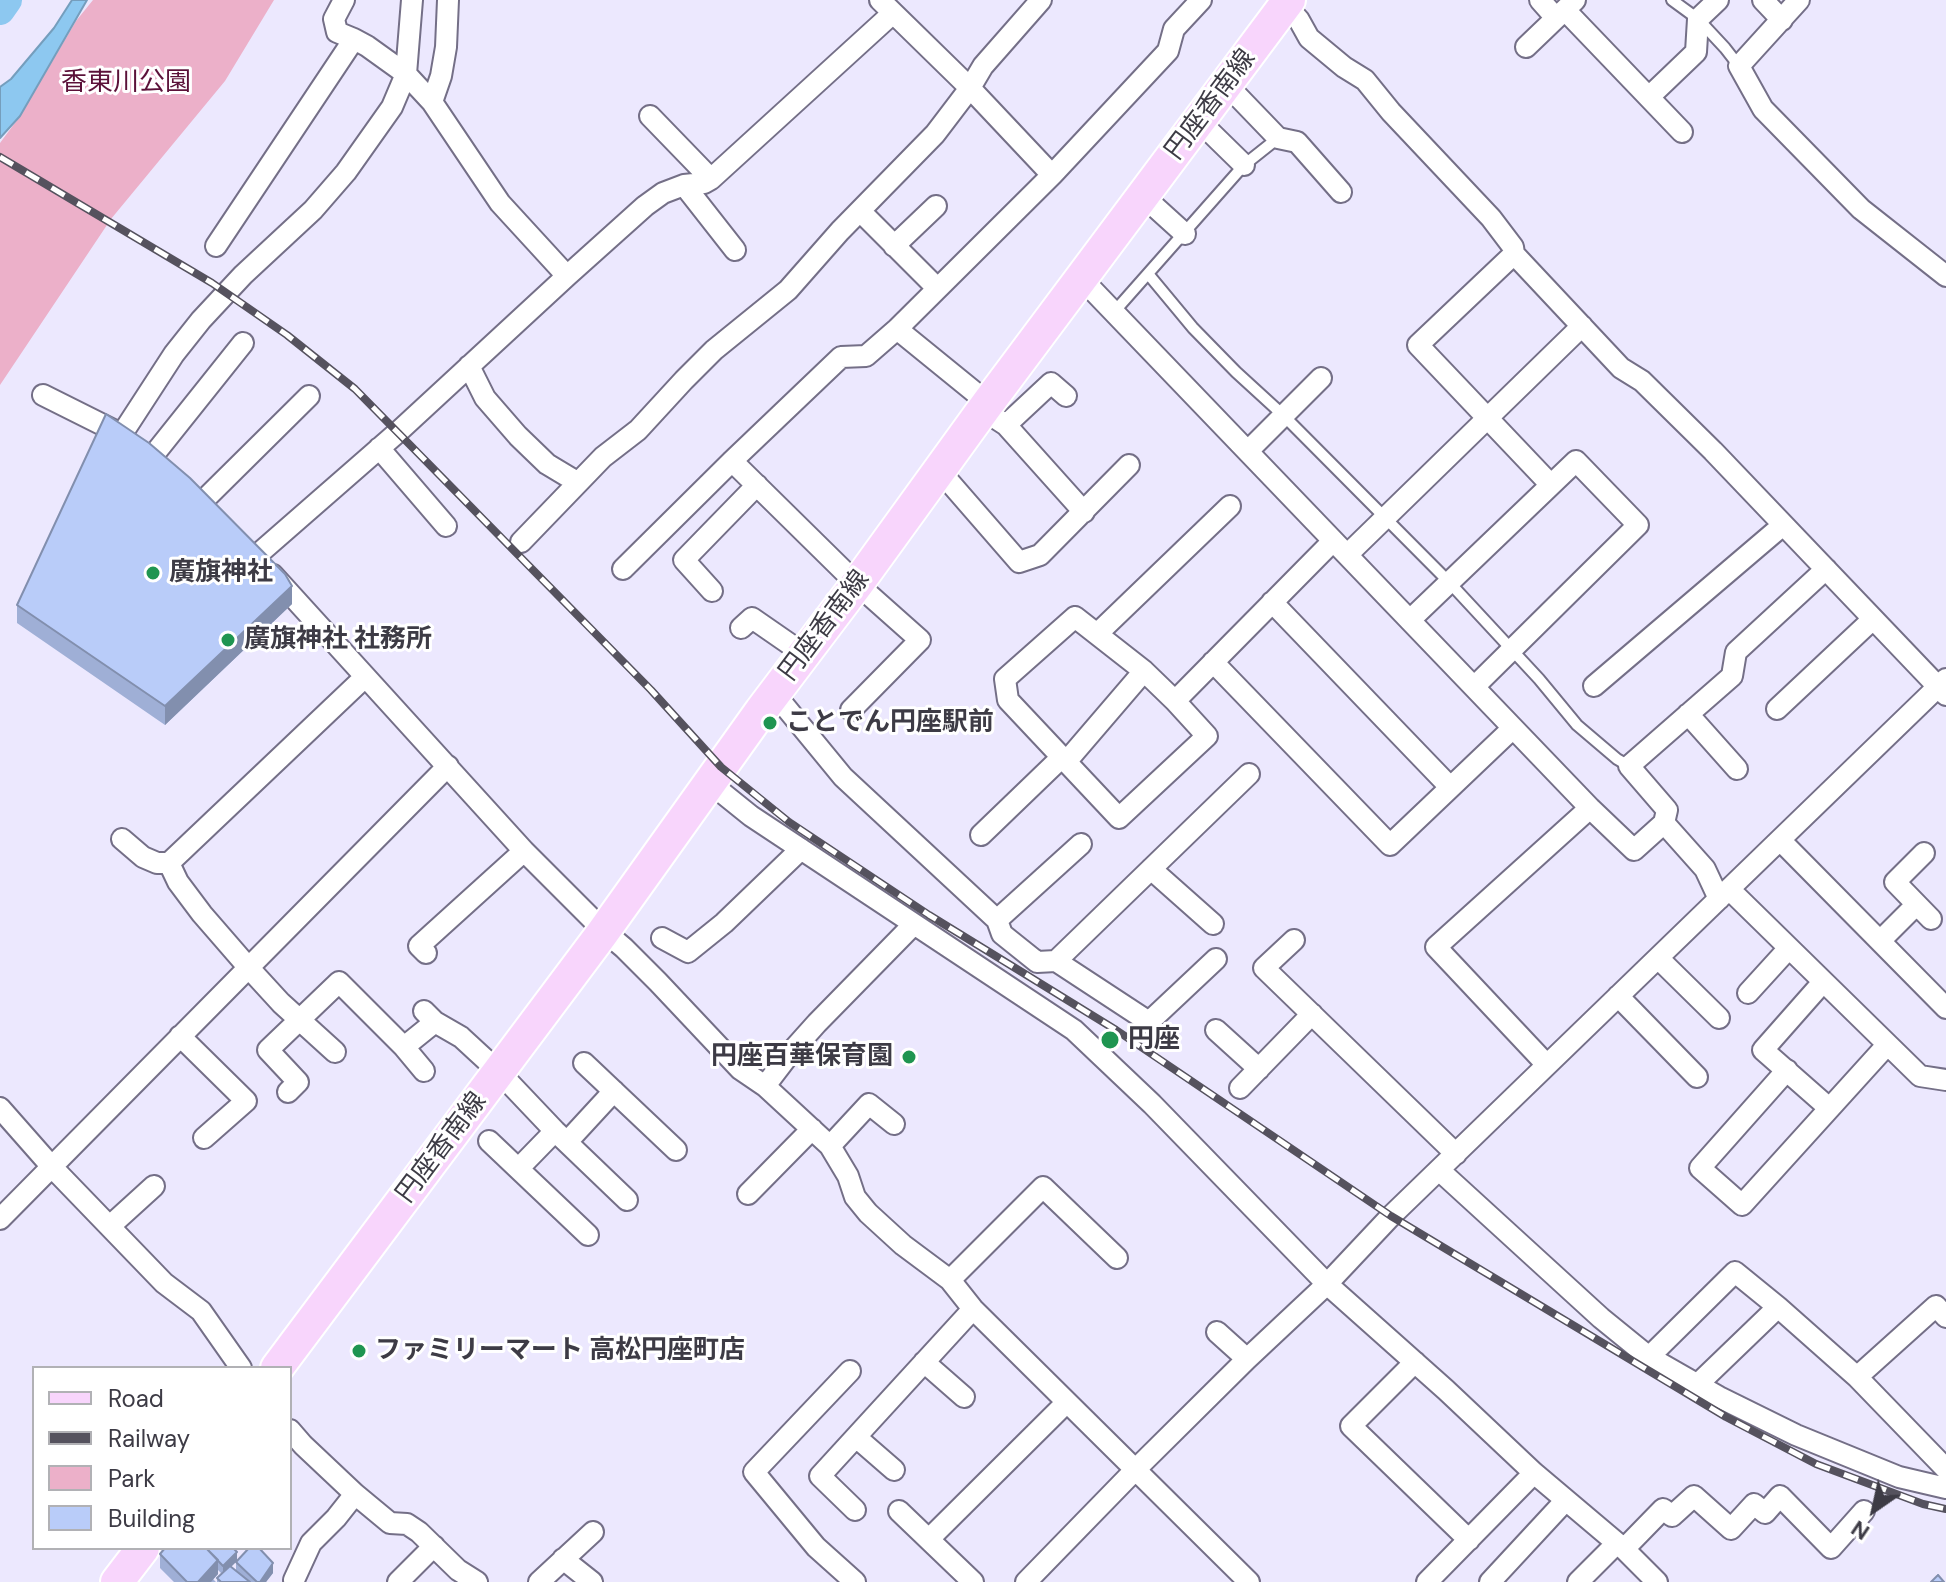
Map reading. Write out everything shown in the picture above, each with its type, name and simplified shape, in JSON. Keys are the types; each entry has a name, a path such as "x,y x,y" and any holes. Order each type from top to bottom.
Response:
{"main road":[{"name":"円座香南線","path":"278,1366 604,931 939,470 992,413 1082,279 1285,2"},
{"path":"117,1582 141,1550"}],"street":[{"path":"344,0 334,19 337,32 367,46 406,74 432,102 500,203 567,276"},
{"path":"122,434 174,354 201,320 243,275 313,210 346,172 392,107 406,74 412,0"},
{"path":"432,102 446,47 448,0"},
{"path":"521,542 603,457 638,430 714,350 788,290 840,231 935,134 983,66 1041,0"},
{"path":"623,569 841,357 866,356 897,329 1052,175 1168,51 1174,29 1201,0"},
{"path":"1540,0 1566,9 1682,132"},
{"path":"1649,97 1696,52 1698,19 1718,0"},
{"path":"1763,0 1782,20"},
{"path":"1799,0 1739,66 1763,109 1861,209 1946,276"},
{"path":"1026,1582 1247,1359 1327,1284 1391,1216 1943,687 1642,381 1621,368 1514,254 1513,247 1491,218 1365,80 1309,38 1285,2"},
{"path":"1052,175 970,88 887,7 711,179 663,193 645,206 379,448 250,550 524,851 658,982 740,1069 765,1086 830,1146 848,1176 855,1197 868,1213 903,1245 950,1280 973,1309 1249,1582"},
{"path":"1526,47 1566,9"},
{"path":"216,246 354,39"},
{"path":"1226,84 1278,138 1297,142 1341,192"},
{"path":"650,116 711,179"},
{"path":"1199,121 1244,165"},
{"path":"684,185 735,250"},
{"path":"1143,196 1185,234"},
{"path":"894,246 936,206"},
{"path":"867,218 937,288"},
{"path":"1514,254 1418,345 1551,485"},
{"path":"1082,279 1590,808 1634,850 1664,823 1667,810 1629,766 1732,676 1736,652 1826,569"},
{"path":"1175,701 1272,602 1384,518 1582,326"},
{"path":"897,329 992,413 1084,512"},
{"path":"43,395 122,434 157,462 243,343"},
{"path":"469,366 485,398 518,436 547,464 577,482"},
{"path":"1248,451 1321,378"},
{"path":"992,413 1051,383 1066,396"},
{"path":"204,501 309,396"},
{"path":"379,448 446,526"},
{"path":"732,461 857,584 920,640 851,710"},
{"path":"1410,620 1576,461 1638,525 1474,687"},
{"path":"939,470 1019,562 1040,555 1129,465"},
{"path":"712,591 684,560 757,485"},
{"path":"1097,634 1230,506"},
{"path":"1594,686 1783,525"},
{"path":"1272,602 1450,787"},
{"path":"1075,617 1144,671 1207,736 1119,818 1008,700 1005,679 1075,617"},
{"path":"741,628 752,618 804,654"},
{"path":"1777,709 1873,619"},
{"path":"1213,662 1390,845 1513,728"},
{"path":"981,835 1064,760 1144,671"},
{"path":"122,839 143,857 157,863 169,863 365,677"},
{"path":"774,693 843,777 997,920 1002,934 1037,962 1056,961 1149,1022 1216,959"},
{"path":"1688,714 1737,769"},
{"path":"0,1219 448,766"},
{"path":"1056,961 1249,774"},
{"path":"710,783 751,816 1074,1030 1152,1104 1327,1284 1534,1473 1621,1546 1657,1582"},
{"path":"1547,1065 1436,947 1590,808"},
{"path":"1664,823 1724,894 1789,948 1920,1076 1946,1080"},
{"path":"1780,840 1946,1008"},
{"path":"997,920 1081,844"},
{"path":"662,938 688,952 724,923 801,849"},
{"path":"426,953 419,946 524,851"},
{"path":"1880,941 1924,912 1895,882 1924,853"},
{"path":"169,863 178,882 202,914 248,967 281,1003 335,1052"},
{"path":"1151,869 1213,924"},
{"path":"765,1086 817,1023 914,924"},
{"path":"1294,940 1264,968 1456,1154"},
{"path":"1748,993 1789,948"},
{"path":"1658,958 1719,1018"},
{"path":"288,1092 298,1082 268,1050 339,982 424,1071"},
{"path":"1823,982 1763,1050 1829,1108"},
{"path":"1618,996 1697,1077"},
{"path":"1240,1088 1312,1014"},
{"path":"404,1047 430,1016 461,1037 627,1200"},
{"path":"1216,1030 1259,1069"},
{"path":"180,1036 246,1101 204,1138"},
{"path":"1787,1070 1700,1168 1742,1205 1887,1045"},
{"path":"584,1063 676,1150"},
{"path":"519,1168 614,1091"},
{"path":"830,1146 869,1104 894,1124"},
{"path":"0,1108 52,1167 164,1283 201,1311 240,1366"},
{"path":"748,1194 812,1129"},
{"path":"489,1141 588,1235"},
{"path":"1439,1170 1601,1318 1649,1357 1796,1435 1899,1477 1945,1480"},
{"path":"110,1226 154,1186"},
{"path":"950,1280 1043,1187 1117,1258"},
{"path":"1649,1357 1735,1272 1857,1377 1945,1480"},
{"path":"1857,1377 1936,1306 1946,1317"},
{"path":"1697,1385 1778,1307"},
{"path":"855,1510 820,1476 973,1309"},
{"path":"1217,1332 1247,1359"},
{"path":"924,1362 964,1397"},
{"path":"1415,1362 1351,1426 1469,1540"},
{"path":"850,1371 754,1472 816,1547 855,1582"},
{"path":"929,1539 1067,1402"},
{"path":"292,1432 355,1494 390,1523 407,1524 419,1532 457,1576 477,1582"},
{"path":"856,1437 894,1470"},
{"path":"1427,1582 1534,1473"},
{"path":"295,1581 311,1543 355,1494"},
{"path":"1578,1582 1663,1509 1672,1516 1694,1496 1731,1529 1754,1504 1765,1513 1780,1496 1831,1548 1864,1511"},
{"path":"1490,1582 1566,1500"},
{"path":"899,1511 973,1582"},
{"path":"539,1582 593,1532"},
{"path":"398,1582 434,1546"},
{"path":"563,1559 592,1582"}],"lane":[{"path":"1672,0 1698,19 1739,66"},
{"path":"1114,312 1244,165 1278,138"},
{"path":"1149,275 1236,372 1449,582 1577,725 1629,766"}],"green space":[{"name":"香東川公園","path":"93,0 274,0 225,81 111,219 0,385 0,143 20,116 76,21"}],"water":[{"path":"72,0 87,0 20,116 0,138 0,87 11,79 54,28"}],"building":[{"name":"廣旗神社","path":"106,414 149,443 190,478 285,574 292,586 165,706 17,605"},
{"path":"163,1550 208,1550 218,1560 198,1582 187,1582 160,1554"},
{"path":"208,1550 237,1552 223,1566"},
{"path":"247,1550 261,1550 273,1563 257,1582 236,1562"},
{"path":"230,1566 250,1582 221,1582 217,1578"},
{"path":"1938,1575 1944,1582 1931,1582"}],"waterway":[{"path":"0,10 7,0"}],"railway":[{"path":"0,157 212,283 287,335 355,389 651,690 721,767 789,822 929,915 1116,1030 1391,1216 1726,1417 1816,1464 1923,1504 1946,1509"}],"place":[{"name":"廣旗神社","path":"153,573"},
{"name":"廣旗神社 社務所","path":"228,640"},
{"name":"ことでん円座駅前","path":"770,723"},
{"name":"円座","path":"1110,1040"},
{"name":"円座百華保育園","path":"909,1057"},
{"name":"ファミリーマート 高松円座町店","path":"359,1351"}]}
